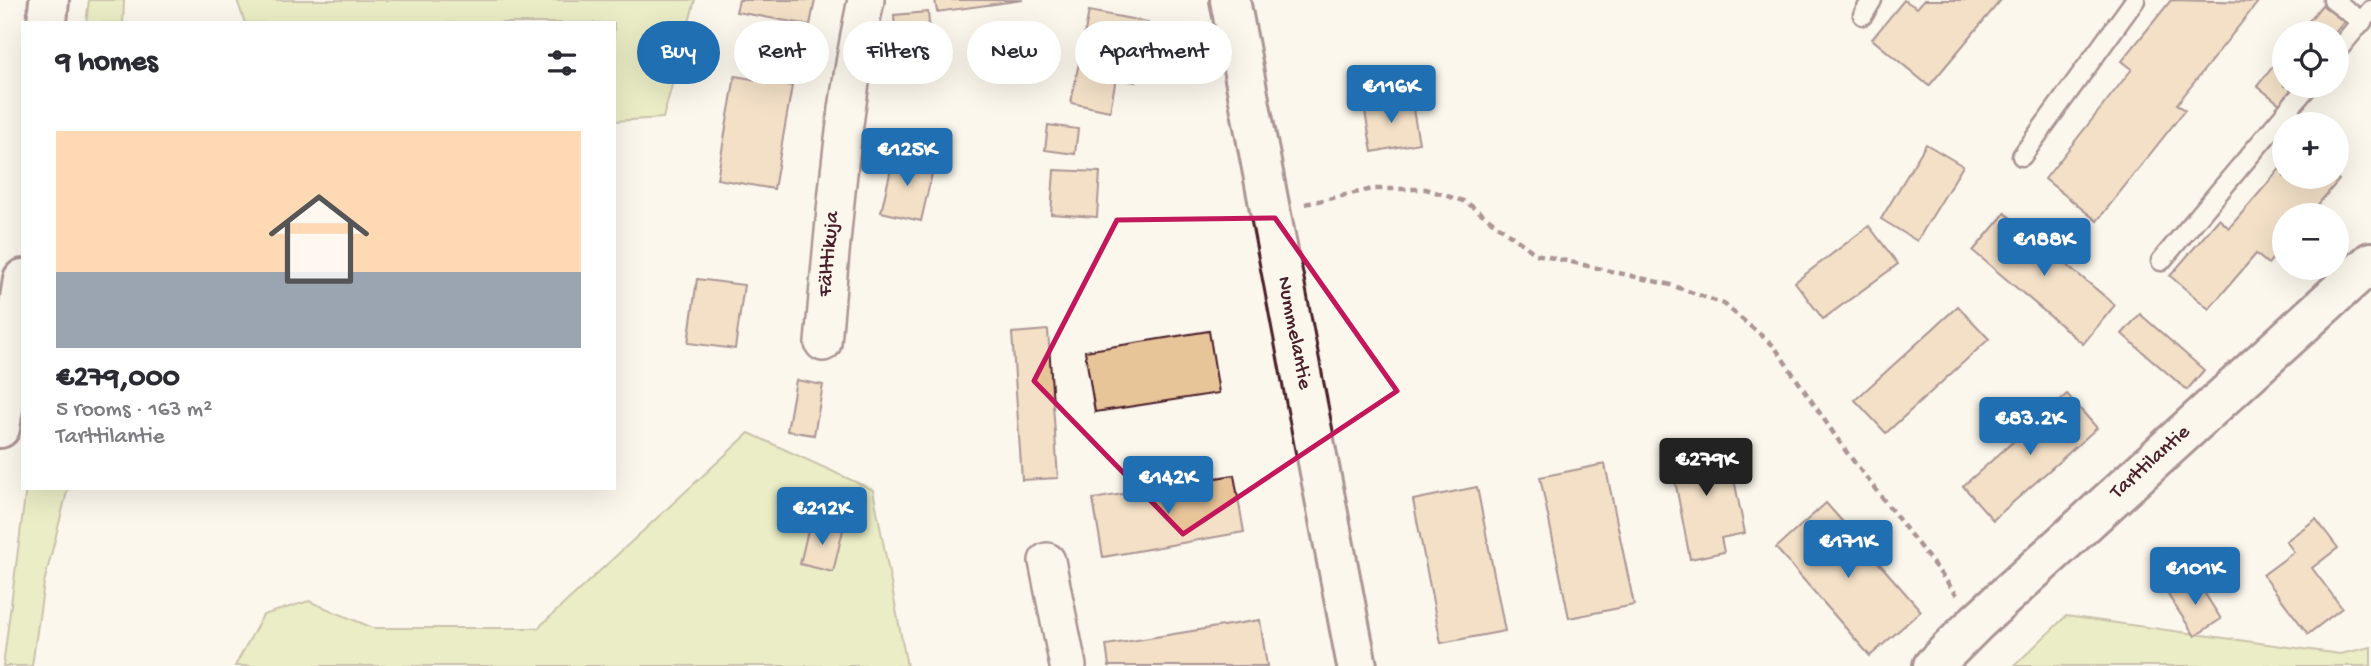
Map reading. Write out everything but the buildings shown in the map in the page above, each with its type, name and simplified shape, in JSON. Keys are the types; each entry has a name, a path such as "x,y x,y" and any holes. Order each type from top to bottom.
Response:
{"main road":[{"path":"47,21 49,0"},
{"name":"Nummelantie","path":"1230,0 1357,666"},
{"name":"Tarttilantie","path":"1933,666 1977,622 2371,262"},
{"path":"0,428 21,292"}],"street":[{"name":"Fälttikuja","path":"823,343 836,189 854,58 866,0"},
{"path":"1047,561 1068,666"}],"lane":[{"path":"2022,156 2135,0"},
{"path":"2333,0 2366,16 2349,36"},
{"path":"2161,261 2298,98"}],"path":[{"path":"1270,211 1373,189 1426,189 1466,202 1536,254 1671,285 1724,304 1774,346 1845,450 1977,622"}],"highlighted area":[{"path":"1275,218 1397,391 1183,534 1034,381 1117,220"}],"green space":[{"path":"89,0 124,0 123,21 86,21"},
{"path":"237,0 695,0 689,21 637,21 637,84 672,84 663,118 616,121 616,21 244,21"},
{"path":"749,433 873,490 907,666 235,666 263,615 309,601 373,628 538,628"},
{"path":"26,490 67,490 44,583 32,666 3,666"},
{"path":"2066,616 2340,654 2371,647 2371,666 2014,666"}]}
